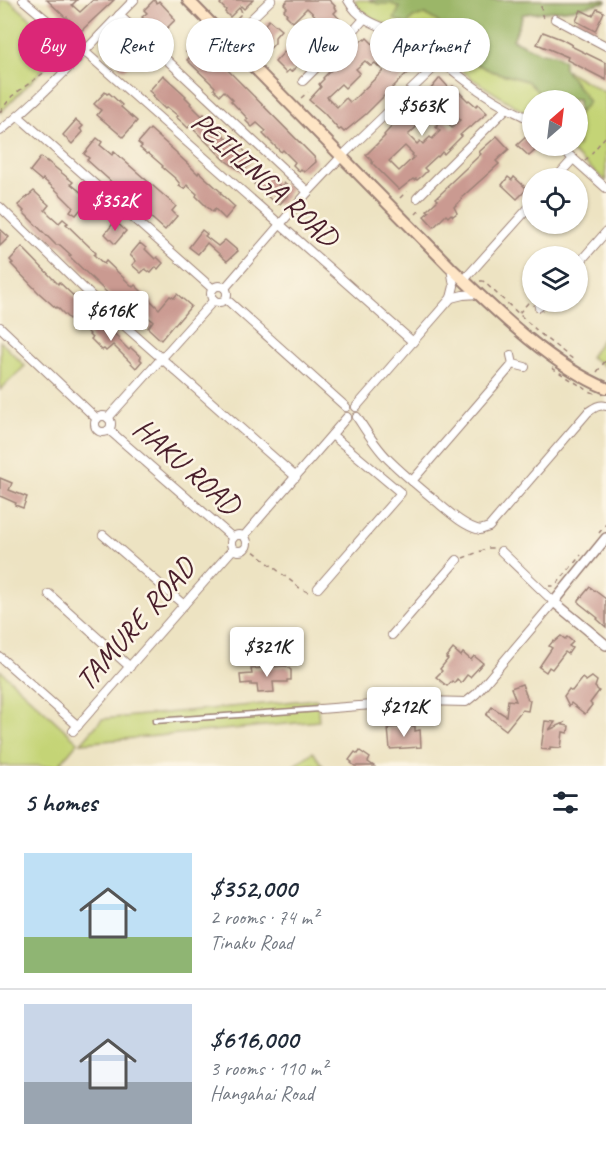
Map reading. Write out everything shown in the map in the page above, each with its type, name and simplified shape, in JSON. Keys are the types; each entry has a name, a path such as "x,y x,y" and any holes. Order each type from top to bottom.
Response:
{"main road":[{"path":"188,0 479,294 562,364 606,388"}],"street":[{"name":"PEIHINGA ROAD","path":"23,0 44,18"},
{"path":"253,18 272,0"},
{"path":"348,0 354,10 370,22"},
{"path":"86,51 129,2"},
{"path":"119,15 308,192"},
{"path":"303,81 364,19"},
{"path":"555,19 606,45"},
{"name":"PEIHINGA ROAD","path":"86,53 412,342"},
{"path":"0,130 64,72"},
{"path":"225,288 342,156 430,72"},
{"path":"456,72 507,108 522,115"},
{"path":"417,198 507,108"},
{"path":"18,116 213,288"},
{"path":"570,156 606,188"},
{"path":"565,168 573,159"},
{"path":"0,207 102,306 296,477"},
{"path":"464,280 522,215"},
{"path":"588,253 606,232"},
{"path":"356,406 451,298 453,286 450,267"},
{"path":"213,288 220,286 225,288"},
{"path":"213,288 211,296 214,300 221,302 226,299"},
{"path":"225,288 226,299"},
{"path":"451,298 479,294"},
{"path":"226,299 346,407"},
{"path":"108,418 214,300"},
{"path":"0,327 97,419"},
{"path":"511,355 513,364"},
{"path":"513,364 525,367"},
{"path":"412,481 513,364"},
{"path":"346,407 356,406"},
{"path":"356,406 359,413 357,417 386,457 412,481 468,525 480,531 489,527 588,412 595,407 605,406"},
{"path":"346,407 344,414 347,417 351,419 357,417"},
{"path":"104,416 108,418 111,425 109,430 102,433 98,431 94,424 97,419 104,416"},
{"path":"244,536 347,417"},
{"name":"HAKU ROAD","path":"109,430 233,538"},
{"path":"318,588 400,493 332,435"},
{"path":"103,535 184,604"},
{"path":"237,535 244,536 247,546 244,550 233,549 231,543 233,538 237,535"},
{"path":"320,709 424,701 466,702 476,694 606,538"},
{"name":"TAMURE ROAD","path":"0,657 75,729 233,549"},
{"path":"501,551 554,602 606,645"},
{"path":"392,635 457,560"},
{"path":"49,594 130,667"}],"lane":[{"path":"155,721 320,709"}],"path":[{"path":"541,5 545,20"},
{"path":"237,18 242,13"},
{"path":"0,112 12,96 45,72"},
{"path":"302,98 308,92"},
{"path":"584,163 606,136"},
{"path":"400,198 407,191"},
{"path":"416,214 422,208"},
{"path":"479,282 483,281 555,346 577,362"},
{"path":"518,314 522,310"},
{"path":"596,373 606,360"},
{"path":"594,539 606,524"},
{"path":"247,546 301,590 308,592 318,588"},
{"path":"457,560 489,548 501,551"},
{"path":"546,584 556,585 580,555"}],"green space":[{"path":"0,0 9,0 30,18 18,18 18,72 40,72 0,113"},
{"path":"354,0 606,0 606,2 572,9 523,14 513,40 606,93 606,181 577,156 588,156 588,90 522,90 522,111 464,72 490,72 490,18 372,18 359,8"},
{"path":"369,0 606,0 606,2 572,9 523,14 513,40 541,53 554,54 564,61 564,68 580,90 536,90 527,81 490,71 490,18 432,18 425,14 413,18 394,18 400,7 378,4"},
{"path":"606,334 606,367 590,357"},
{"path":"0,341 25,366 0,390"},
{"path":"0,670 78,742 58,766 0,766"},
{"path":"317,699 319,721 81,743 102,719"},
{"path":"313,752 323,766 293,766"}],"building":[{"path":"47,0 77,0 72,5 80,12 93,0 114,0 86,26 86,18 66,18"},
{"path":"154,0 157,3 159,1 173,18 143,18 147,13 144,10"},
{"path":"224,0 253,0 244,9 241,6 230,17 220,4"},
{"path":"288,0 329,0 335,6 337,10 334,13 338,18 318,18 307,8 297,18 289,18 284,10 287,7 284,4"},
{"path":"597,9 604,12 595,31 576,21 581,10 593,16"},
{"path":"274,24 281,30 275,37 275,43"},
{"path":"543,32 606,63 606,80 567,60 568,57 537,44"},
{"path":"367,38 370,41 370,65 365,61 358,67 358,44"},
{"path":"286,50 287,72 286,73 275,62"},
{"path":"358,71 360,73 345,88 341,84 327,97 337,107 346,98 350,102 353,100 382,72 410,72 344,132 339,130 309,100 321,87 319,84 329,72"},
{"path":"199,72 230,72 315,158 316,162 304,172 301,169 299,171 293,165 295,162 263,134 266,131 257,123 252,127 246,121 248,119 231,101 233,100 224,91 220,95 214,89 215,87"},
{"path":"163,75 186,96 190,104 202,116 204,114 223,131 222,134 253,159 242,172 226,161 190,126 188,128 176,117 178,116 167,107 165,109 152,96 154,95 149,91"},
{"path":"440,78 450,89 453,86 468,101 476,106 478,104 487,113 460,135 462,136 444,154 442,152 424,168 427,171 422,176 417,180 413,179 399,190 366,155 421,97 434,110 408,135 417,144 420,141 423,144 430,137 432,139 440,131 436,127 444,120 452,128 460,120 430,90","holes":["405,146 414,157 399,171 389,161"]},
{"path":"105,92 109,93 137,121 123,137 97,115 101,110 94,104"},
{"path":"76,120 83,126 80,129 83,132 72,144 63,135"},
{"path":"150,129 235,207 225,219 215,209 213,212 206,206 187,185 184,189 179,186 176,179 163,166 140,148 142,146 138,143"},
{"path":"497,136 509,149 496,161 499,164 461,198 454,207 457,213 448,217 446,215 434,227 424,216 429,212 427,210 438,200 436,198 447,186 481,154 479,152"},
{"path":"97,138 102,142 100,145 112,155 114,152 176,206 172,211 177,216 165,230 87,160 89,158 84,154"},
{"path":"522,140 522,150 517,145"},
{"path":"41,157 73,182 71,184 83,194 84,192 91,197 76,215 70,211 73,207 56,190 30,171"},
{"path":"265,173 281,187 284,183 291,189 280,204 276,204 254,184"},
{"path":"508,177 512,180 514,177 522,184 522,194 517,199 502,185"},
{"path":"34,191 49,205 45,210 50,215 59,223 63,219 68,223 66,224 96,253 94,255 104,264 106,261 133,287 135,285 159,309 170,296 174,298 177,294 191,306 161,340 148,328 153,321 145,315 139,321 128,310 127,312 69,256 71,255 60,245 56,245 23,212 18,205"},
{"path":"115,221 126,231 115,244 105,234"},
{"path":"0,229 9,237 0,246"},
{"path":"202,230 207,234 205,236 218,246 225,240 238,251 227,261 207,243 198,254 189,247"},
{"path":"140,243 155,259 157,257 163,263 151,273 145,269 141,273 132,265 136,261 130,255"},
{"path":"22,247 58,284 59,282 84,306 85,309 73,321 39,293 11,264 13,263 10,260"},
{"path":"98,318 111,334 113,333 129,350 131,348 141,357 142,361 136,368 113,345 106,351 102,350 91,339 86,330"},
{"path":"0,478 12,483 9,490 27,497 23,508 0,496"},
{"path":"590,587 606,599 606,627 579,603"},
{"path":"561,636 573,642 569,646 572,648 568,654 565,652 552,669 549,667 546,672 539,667 552,648 549,646"},
{"path":"453,649 461,656 463,653 471,660 474,656 483,663 470,677 467,675 461,683 457,679 447,686 436,677 442,671 440,669"},
{"path":"286,666 291,670 291,680 273,682 274,692 258,693 257,685 241,684 240,675 252,674 251,669"},
{"path":"592,677 597,681 595,687 599,691 585,714 571,703 569,706 564,696 569,689 572,691 582,678 586,681"},
{"path":"522,684 530,700 528,711 522,710 506,730 486,715 492,707 506,716 508,700 516,701 511,688"},
{"path":"545,721 555,722 549,730 564,723 563,725 569,726 568,733 563,732 561,748 541,749"},
{"path":"415,726 415,731 420,730 421,747 390,749 388,728"},
{"path":"360,751 370,758 368,762 374,766 355,766 351,763 349,760 355,752 358,754"}]}
